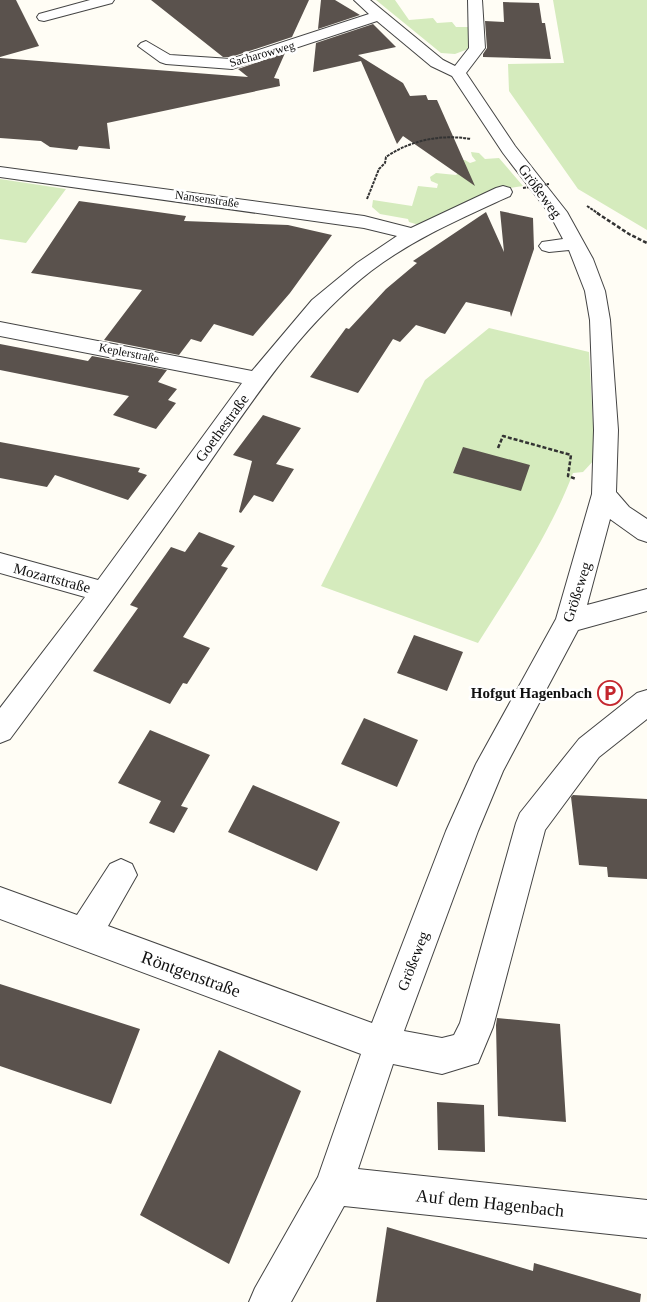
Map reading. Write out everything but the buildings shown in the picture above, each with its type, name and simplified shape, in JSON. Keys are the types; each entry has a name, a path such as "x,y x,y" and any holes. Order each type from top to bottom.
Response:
{"street":[{"path":"44,17 107,0"},
{"name":"Größeweg","path":"269,1302 334,1186 382,1044 462,831 491,764 569,621 590,553 604,494 606,430 600,320 590,274 558,212 509,149 458,73 437,63 361,0"},
{"path":"458,73 477,48 475,0"},
{"name":"Sacharowweg","path":"146,46 166,59 232,64 378,16"},
{"name":"Nansenstraße","path":"0,172 364,222 413,234"},
{"path":"132,189 140,172"},
{"name":"Goethestraße","path":"0,730 104,592 258,379 320,305 336,289 364,267 413,234 503,192"},
{"path":"549,246 574,244"},
{"name":"Keplerstraße","path":"0,329 258,379"},
{"path":"604,494 620,514 647,532"},
{"name":"Mozartstraße","path":"0,564 104,592"},
{"path":"569,621 647,600"},
{"path":"382,1044 442,1056 465,1050 476,1027 531,823 589,748 647,702"},
{"path":"84,934 121,875"},
{"name":"Röntgenstraße","path":"0,903 382,1044"},
{"name":"Auf dem Hagenbach","path":"334,1186 647,1219"}],"path":[{"path":"364,222 366,200 379,169 385,163 386,157 410,144 442,138 470,138"},
{"path":"522,188 549,184"},
{"path":"586,206 629,234 647,243"},
{"path":"498,448 502,436 571,455 568,476"}],"green space":[{"path":"376,0 395,0 409,20 433,18 437,23 452,22 456,27 468,27 470,44 468,49 455,54 441,53"},
{"path":"553,0 647,0 647,230 578,189 509,91 508,64 564,63"},
{"path":"471,152 479,153 485,159 499,158 523,186 502,189 419,225 409,222 408,219 380,214 372,207 373,200 412,206 418,186 437,188 438,184 431,181 430,177 436,173 456,175 458,173 457,160 465,160 470,163 476,161"},
{"path":"0,179 66,189 26,243 0,239"},
{"path":"489,328 589,352 595,459 583,472 573,473 564,496 542,539 478,643 321,586 425,380"}],"place":[{"name":"Hofgut Hagenbach","path":"610,693"}]}
